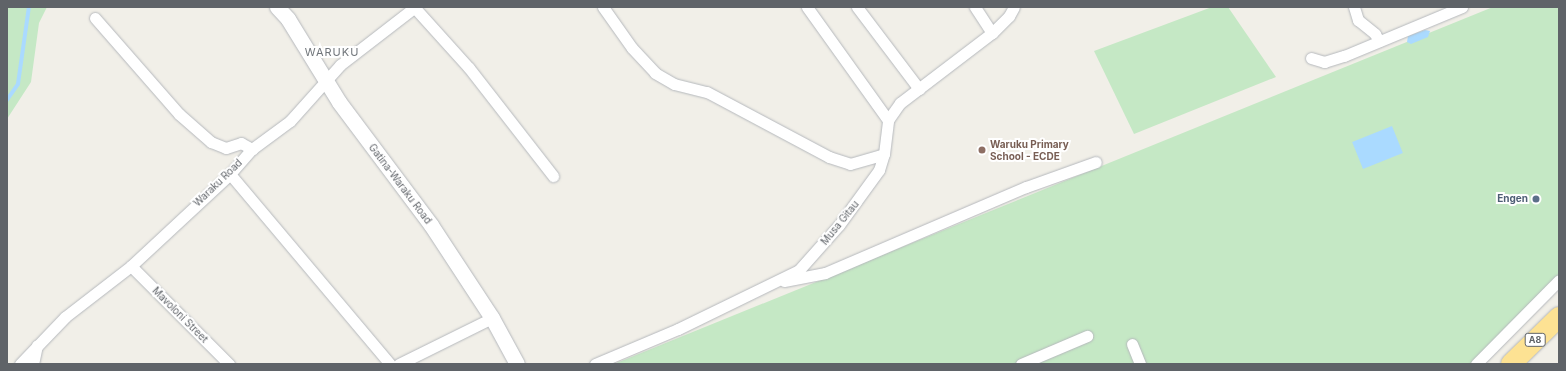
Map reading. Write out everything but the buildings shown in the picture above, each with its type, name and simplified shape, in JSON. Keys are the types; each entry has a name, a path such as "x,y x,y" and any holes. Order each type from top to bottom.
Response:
{"highway":[{"name":"A8","path":"1510,364 1559,317"}],"street":[{"name":"Gatina-Waraku Road","path":"277,7 288,19 328,81 339,102 431,225 492,318 517,364"},
{"name":"Waraku Road","path":"20,364 38,343 65,317 131,266 230,174 252,149 290,121 328,81 340,65 414,7"},
{"path":"414,7 468,68 553,176"},
{"path":"603,7 632,48 655,73 674,84 707,92 829,157 850,164 884,154"},
{"path":"807,7 888,120"},
{"path":"858,7 919,89"},
{"path":"975,7 992,33"},
{"name":"Musa Gitau","path":"595,364 776,283 799,270 826,241 864,193 879,170 884,154 888,120 900,103 992,33 1009,16 1014,7"},
{"path":"1354,7 1358,20 1375,34 1379,41"},
{"path":"1311,58 1324,62 1462,7"},
{"path":"95,18 170,104 211,142 226,148 241,143 252,149"},
{"path":"776,283 825,273 906,241 1026,187 1096,162"},
{"path":"230,174 390,364"},
{"name":"Mavoloni Street","path":"131,266 229,364"},
{"path":"1476,364 1559,280"},
{"path":"399,364 492,318"},
{"path":"1022,364 1087,336"},
{"path":"33,364 38,343"},
{"path":"1132,344 1140,364"}],"green space":[{"path":"7,7 47,7 39,23 31,82 7,119"},
{"path":"1212,7 1228,7 1276,77 1134,134 1094,51"},
{"path":"1493,7 1559,7 1559,286 1480,364 614,364"}],"water":[{"path":"1425,30 1430,31 1428,37 1411,44 1407,42 1408,36"},
{"path":"1392,126 1403,153 1363,169 1352,142"}],"waterway":[{"path":"7,100 18,84 29,7"}],"place":[{"name":"Waruku Primary School - ECDE","path":"982,150"},
{"name":"Engen","path":"1536,199"}],"district":[{"name":"WARUKU","path":"332,52"}]}
